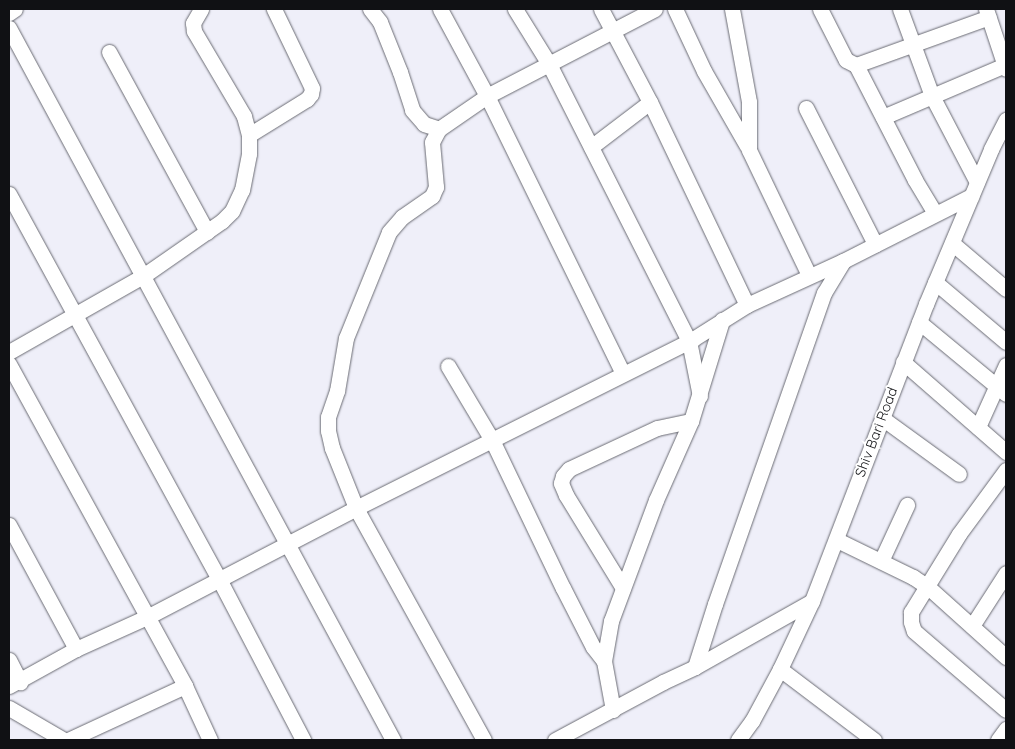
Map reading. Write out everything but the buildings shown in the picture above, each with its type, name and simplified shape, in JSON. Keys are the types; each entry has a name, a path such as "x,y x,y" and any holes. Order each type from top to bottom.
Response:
{"street":[{"path":"9,13 15,9"},
{"path":"9,352 143,276 222,221 238,200 250,154 249,135 244,116 194,30 193,23 201,9"},
{"path":"249,135 312,94 312,88 274,9"},
{"path":"370,9 380,22 394,55 412,110 424,124 439,128"},
{"path":"440,9 487,96 623,374"},
{"path":"515,9 549,64 689,341 700,396"},
{"path":"601,9 650,102 747,305"},
{"path":"484,740 356,508 332,448 328,430 328,417 336,391 350,325 390,232 402,217 425,203 432,196 436,187 432,142 439,128 487,96 613,29 655,9"},
{"path":"675,9 704,70 749,150 809,275"},
{"path":"732,9 749,102 749,150"},
{"path":"820,9 846,60 856,64 915,180 935,213"},
{"path":"9,660 14,684 76,649 147,617 356,508 689,341 747,305 843,261 935,213 974,189 932,96 900,9"},
{"path":"856,64 912,44 987,13 1006,67 883,117"},
{"path":"9,28 289,544 393,740"},
{"path":"109,52 207,232"},
{"path":"590,147 650,102"},
{"path":"806,108 875,244"},
{"name":"Shiv Bari Road","path":"741,739 780,669 812,601 935,282 991,149 1006,120"},
{"path":"9,194 219,579 303,740"},
{"path":"952,243 1006,289"},
{"path":"695,667 715,604 824,293 843,261"},
{"path":"935,282 1006,342"},
{"path":"613,710 604,660 611,620 656,500 691,421 722,320"},
{"path":"919,322 1001,389"},
{"path":"903,362 1006,452"},
{"path":"9,364 185,686 210,740"},
{"path":"978,427 1001,389 1006,365"},
{"path":"448,366 492,440 568,597 593,646 604,660"},
{"path":"882,418 959,474"},
{"path":"623,588 566,495 561,483 563,476 569,469 656,428 691,421"},
{"path":"1006,470 970,516 912,612 911,622 914,631 1006,710"},
{"path":"881,561 907,505"},
{"path":"9,525 76,649"},
{"path":"837,540 881,561 928,587 1006,657"},
{"path":"972,626 1006,573"},
{"path":"560,739 695,667 812,601"},
{"path":"780,669 874,740"},
{"path":"68,740 185,686"},
{"path":"9,708 64,740"},
{"path":"998,740 1006,729"}]}
